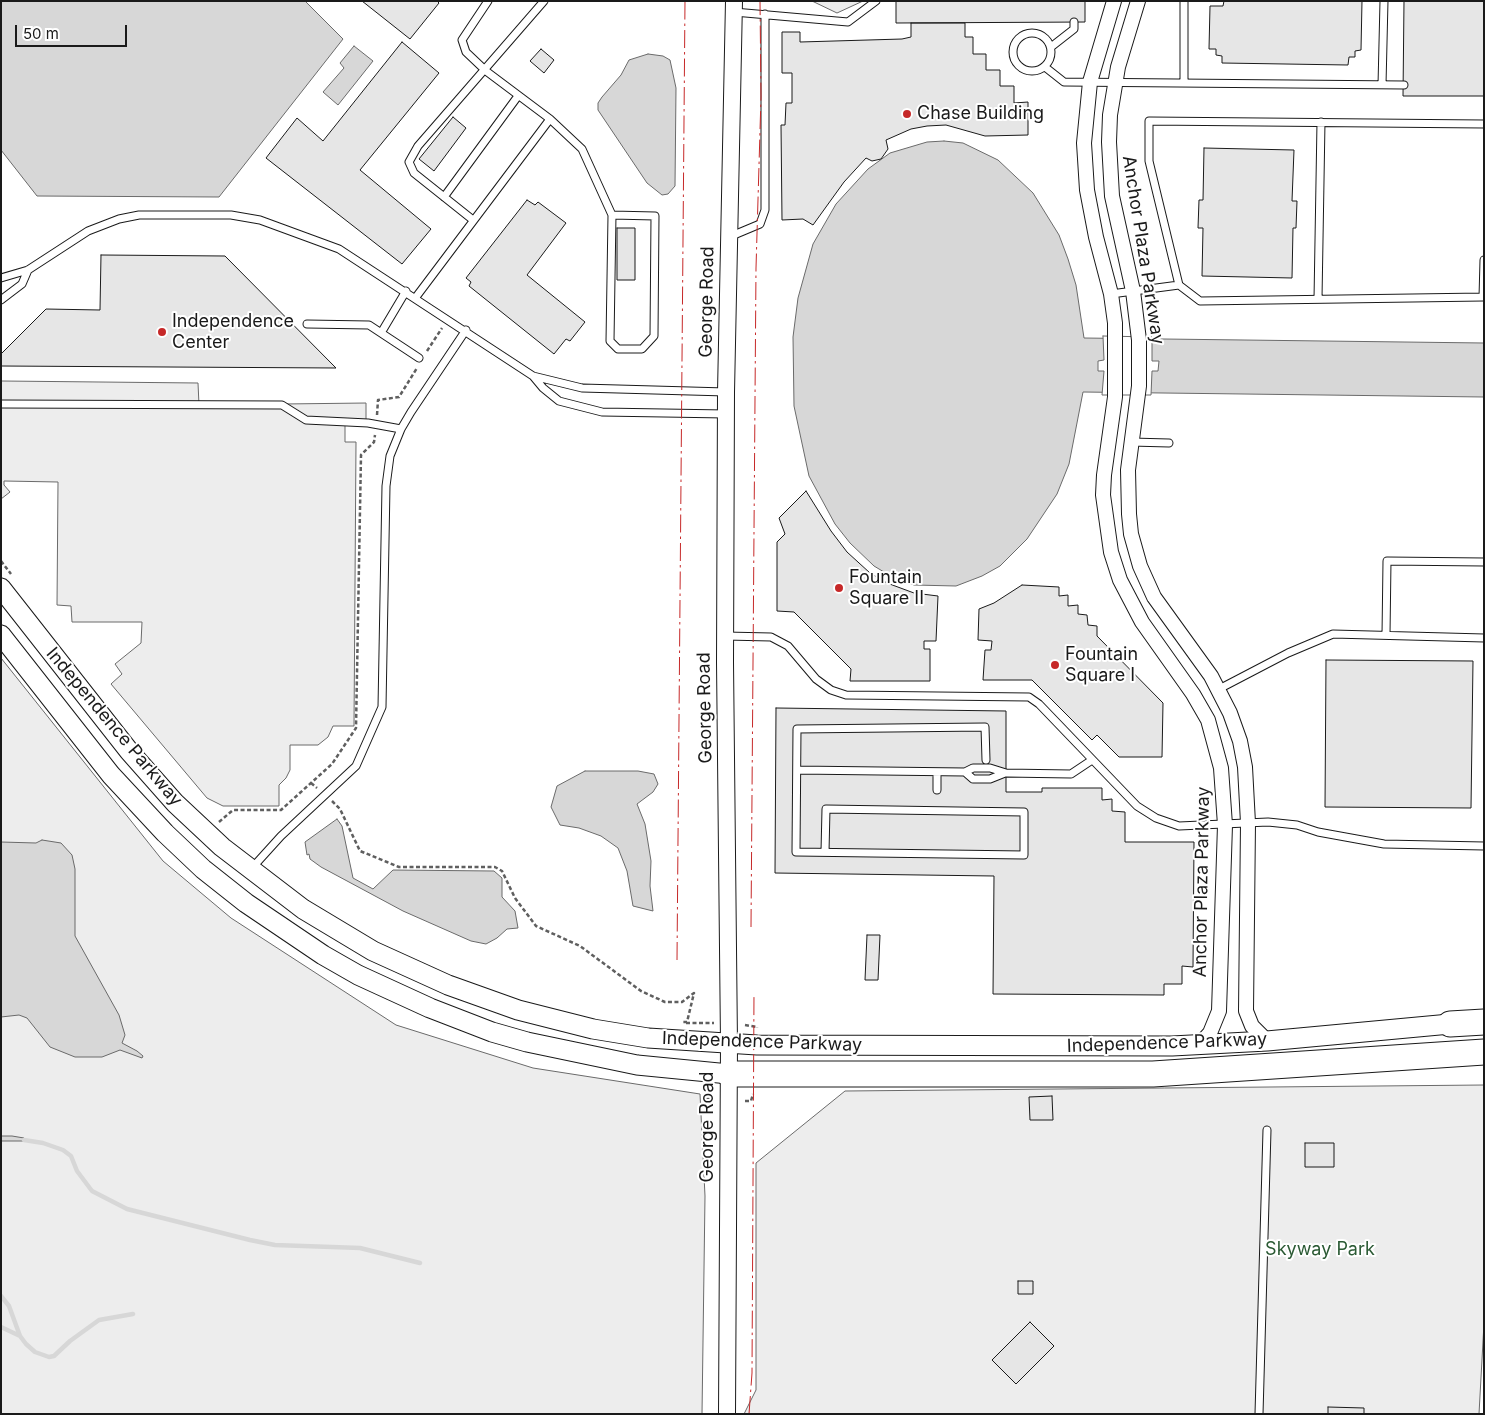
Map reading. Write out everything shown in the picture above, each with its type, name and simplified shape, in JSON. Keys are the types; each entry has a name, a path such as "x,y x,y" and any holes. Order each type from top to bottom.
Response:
{"highway":[{"path":"1450,1024 1484,1022"},
{"path":"728,1074 1153,1074 1484,1052"}],"main road":[{"name":"Independence Parkway","path":"1,588 142,766 196,824 250,870 303,909 373,951 422,975 488,1001 541,1017 593,1029 674,1041 729,1044 1051,1047 1199,1045 1267,1041 1450,1024"},
{"name":"Independence Parkway","path":"1,635 111,775 165,833 203,869 246,903 323,955 358,975 430,1008 527,1042 637,1065 728,1074"}],"street":[{"name":"Anchor Plaza Parkway","path":"1114,1 1090,82 1085,136 1086,182 1096,237 1112,294 1115,322 1116,372 1114,410 1104,475 1106,525 1120,580 1138,616 1193,694 1208,720 1221,768 1225,825 1219,1011 1210,1033 1199,1045"},
{"name":"Anchor Plaza Parkway","path":"1138,1 1115,82 1109,128 1110,182 1138,320 1140,373 1128,470 1128,514 1131,534 1140,566 1164,613 1190,646 1219,689 1240,741 1245,767 1248,823 1246,1011 1252,1026 1267,1041"},
{"name":"George Road","path":"727,1414 729,1044 725,636 726,392 734,6"}],"lane":[{"path":"474,220 414,173 409,162 418,146 486,71 544,1"},
{"path":"734,6 765,14 848,22 876,1"},
{"path":"1184,1 1184,83"},
{"path":"1382,85 1384,1"},
{"path":"485,2 462,40 466,52 486,71 550,119 582,149 612,215 610,341 618,349 642,349 654,336 655,216 612,215"},
{"path":"729,238 760,224 765,210 765,14"},
{"path":"1051,48 1074,29 1074,22"},
{"path":"1032,33 1042,36 1051,48 1050,61 1045,67 1033,72 1024,70 1015,61 1014,47 1022,37 1032,33"},
{"path":"1045,67 1064,82 1404,85"},
{"path":"444,198 518,96"},
{"path":"416,297 550,119"},
{"path":"1484,124 1149,121 1149,161 1179,285 1200,301 1483,297 1484,260"},
{"path":"1318,299 1321,122"},
{"path":"1,278 28,270 88,231 119,219 139,215 231,215 260,220 339,249 416,297 533,376 543,388 559,401 602,412 726,414"},
{"path":"1,300 22,284 28,270"},
{"path":"1112,294 1179,285"},
{"path":"381,333 406,291"},
{"path":"307,324 369,325 420,360"},
{"path":"250,870 281,836 356,766 382,707 386,486 390,456 401,429 466,330"},
{"path":"533,376 582,388 726,392"},
{"path":"1,404 282,405 306,420 376,425 401,429"},
{"path":"1131,442 1170,443"},
{"path":"1386,635 1387,561 1484,562"},
{"path":"1219,689 1288,653 1333,634 1484,638"},
{"path":"725,636 771,637 788,646 816,679 831,690 846,695 1028,697 1039,704 1137,806 1156,818 1179,826 1248,823 1297,825 1318,832 1384,844 1484,846"},
{"path":"826,852 826,810 1024,812 1024,855 796,852 797,729 985,727 986,760"},
{"path":"797,770 966,772 973,768 990,768 1006,773 1070,774 1092,760"},
{"path":"937,772 937,790"},
{"path":"1259,1414 1268,1130"}],"path":[{"path":"218,824 233,810 281,810 332,764 356,728 361,455 374,442 378,400 399,397 420,360 448,318"},
{"path":"311,783 326,794 340,809 360,851 399,866 495,867 502,871 515,898 536,926 580,946 641,991 665,1002 682,1002 694,993 686,1022 679,1023"}],"shaded area":[{"path":"1,1 305,1 343,39 219,197 37,196 1,150"},
{"path":"812,1 863,1 837,13"},
{"path":"354,46 373,61 338,105 323,92 344,68 340,63"},
{"path":"648,54 663,56 670,60 676,88 675,186 668,194 662,195 647,183 598,110 598,103 621,75 629,60"},
{"path":"927,142 963,143 998,160 1033,193 1059,235 1068,259 1076,285 1084,338 1484,343 1484,397 1083,392 1069,464 1057,494 1027,539 1000,566 982,576 956,586 914,585 894,578 874,566 850,543 835,524 809,476 794,406 793,337 798,298 813,244 836,204 868,169 890,153"},
{"path":"1,381 198,383 199,405 366,403 366,423 345,423 345,442 356,442 354,726 333,726 328,737 318,745 290,745 290,770 286,778 279,785 279,806 223,806 207,798 111,684 122,674 115,664 141,643 142,622 72,622 71,606 57,605 58,482 4,481 4,485 10,492 1,499"},
{"path":"1,658 163,861 231,918 396,1025 533,1068 700,1094 705,1196 702,1414 1,1414"},
{"path":"585,771 638,771 654,774 658,784 653,792 637,804 645,824 651,861 650,886 653,911 633,906 627,871 618,848 601,836 579,828 560,825 551,807 557,786"},
{"path":"337,819 342,826 353,878 373,889 393,870 494,871 502,878 502,897 515,911 518,928 507,929 497,938 486,944 471,941 403,911 321,867 310,859 309,854 307,855 305,842"},
{"path":"42,840 61,843 72,855 75,869 75,936 119,1015 125,1035 122,1043 137,1051 143,1056 142,1058 120,1050 102,1057 75,1057 50,1047 27,1018 19,1015 1,1017 1,842 36,843"},
{"name":"Skyway Park","path":"1484,1085 1484,1323 1479,1414 744,1414 756,1390 756,1163 845,1091"},
{"path":"1,1136 24,1138 23,1141 1,1141"}],"pier":[{"path":"1103,336 1152,337 1152,361 1159,361 1158,371 1152,371 1151,395 1102,395 1104,371 1098,371 1098,361 1104,360"}],"building":[{"path":"362,1 437,1 439,3 410,39"},
{"path":"896,1 1085,1 1085,22 896,23"},
{"path":"1224,1 1362,1 1361,50 1355,51 1355,57 1349,57 1348,65 1222,63 1222,56 1216,55 1216,49 1209,49 1210,6 1223,6"},
{"path":"1404,1 1484,1 1484,96 1403,96"},
{"name":"Chase Building","path":"911,23 965,23 965,37 973,37 973,54 986,54 986,70 1000,70 1000,86 1014,86 1014,103 1028,102 1028,135 985,136 946,125 911,129 886,140 888,149 881,159 872,161 866,158 844,182 813,225 803,219 782,220 781,125 785,125 786,103 792,103 792,73 782,73 782,32 800,32 800,42 902,39 911,37"},
{"path":"402,42 439,73 360,170 431,229 402,264 266,158 297,118 323,141"},
{"path":"541,49 554,60 544,73 530,61"},
{"path":"453,117 466,128 434,171 419,159"},
{"path":"1204,148 1294,150 1292,201 1297,201 1296,228 1293,228 1292,278 1202,276 1203,228 1198,228 1199,200 1203,200"},
{"path":"527,200 535,205 538,202 566,223 527,275 585,322 570,341 566,339 554,354 469,286 471,282 466,278"},
{"path":"617,228 635,228 635,280 617,280"},
{"name":"Independence Center","path":"101,255 225,256 336,368 1,366 1,354 46,309 100,310"},
{"name":"Fountain Square II","path":"806,491 831,531 847,552 870,573 887,583 914,593 938,596 936,641 924,641 924,649 930,649 930,681 850,681 851,669 794,612 777,611 777,542 785,534 779,518"},
{"name":"Fountain Square I","path":"1022,585 1059,587 1059,596 1068,595 1068,606 1078,605 1078,614 1087,615 1088,625 1097,626 1097,636 1163,703 1162,757 1119,757 1097,735 1092,740 1032,680 983,680 985,650 991,650 992,641 978,640 979,609 994,603"},
{"path":"1326,660 1473,661 1471,808 1325,807"},
{"path":"776,708 1006,711 1006,792 1042,792 1042,788 1102,788 1102,800 1112,799 1112,811 1125,812 1125,842 1194,842 1193,967 1182,966 1182,984 1164,984 1164,995 993,994 994,876 775,873"},
{"path":"867,935 880,935 878,980 865,980"},
{"path":"1052,1096 1053,1120 1030,1120 1029,1097"},
{"path":"1305,1143 1334,1143 1334,1167 1305,1167"},
{"path":"1018,1281 1033,1281 1033,1294 1018,1294"},
{"path":"1030,1322 1054,1346 1016,1384 992,1360"},
{"path":"1328,1407 1364,1408 1364,1414 1328,1414"}],"waterway":[{"path":"24,1140 43,1143 63,1150 71,1156 77,1171 92,1191 127,1209 275,1245 360,1248 420,1263"},
{"path":"1,1296 9,1306 20,1336 26,1344 35,1352 49,1357 54,1356 70,1341 99,1320 133,1314"},
{"path":"1,1327 20,1336"}],"power":[{"path":"677,960 685,1"},
{"path":"751,927 756,268 761,97 760,1"},
{"path":"749,1414 752,1373 754,994"}],"place":[{"name":"Chase Building","path":"907,114"},
{"name":"Independence Center","path":"162,332"},
{"name":"Fountain Square II","path":"839,588"},
{"name":"Fountain Square I","path":"1055,665"}]}
